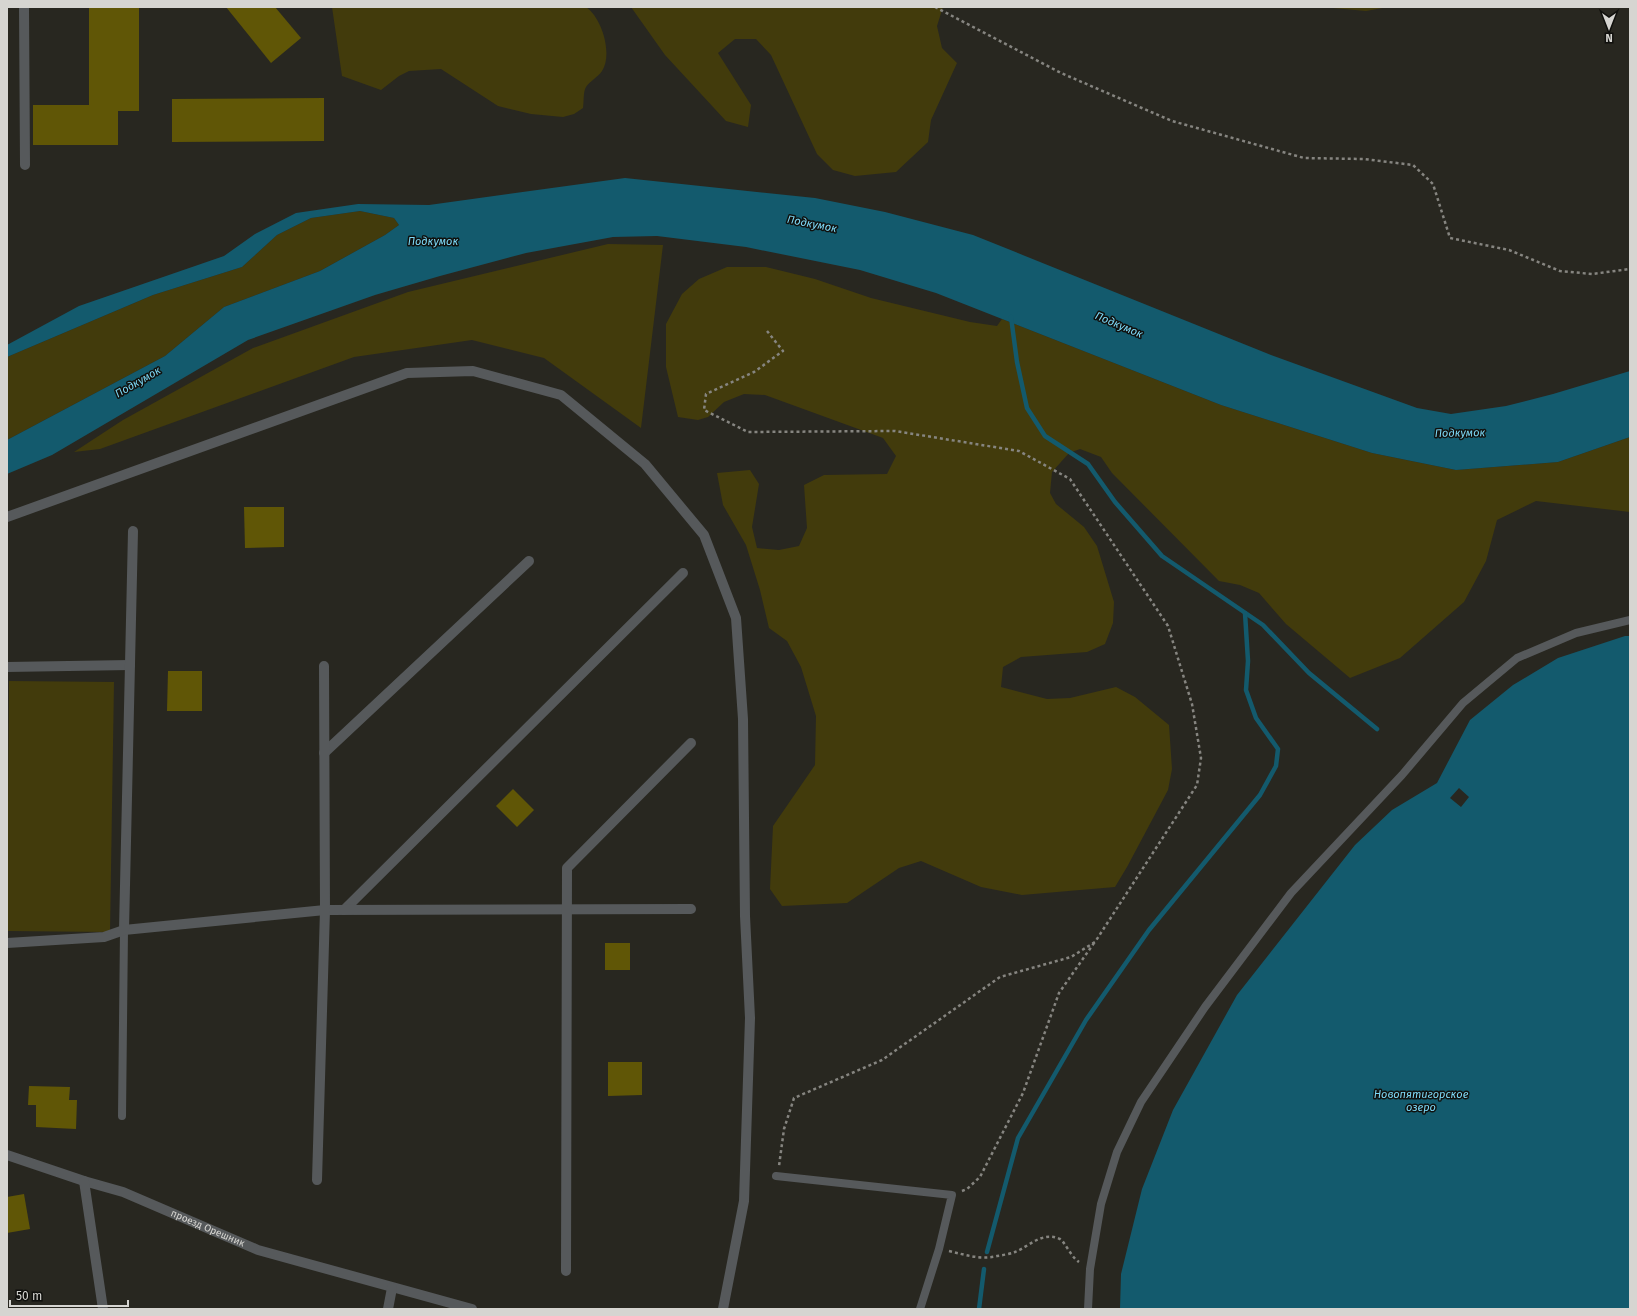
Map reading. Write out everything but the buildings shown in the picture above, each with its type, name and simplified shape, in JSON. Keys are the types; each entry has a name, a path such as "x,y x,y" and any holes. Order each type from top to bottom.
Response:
{"street":[{"path":"24,7 25,165"},
{"path":"7,517 407,373 473,371 561,395 645,464 704,535 736,618 743,719 745,916 750,1018 744,1202 724,1309"},
{"path":"124,930 133,531"},
{"path":"324,753 529,562"},
{"path":"344,910 683,573"},
{"path":"7,666 130,665"},
{"path":"317,1180 325,910 324,666"},
{"path":"566,1271 567,868 691,743"},
{"path":"7,943 104,937 124,930 325,910 691,909"},
{"name":"проезд Орешник","path":"7,1155 84,1181 123,1192 258,1250 472,1309"},
{"path":"84,1181 103,1309"},
{"path":"388,1309 392,1288"}],"lane":[{"path":"1088,1309 1090,1269 1101,1204 1117,1152 1141,1102 1205,1007 1291,893 1402,775 1462,703 1517,658 1576,634 1630,620"},
{"path":"122,1116 124,930"},
{"path":"776,1176 952,1195 939,1249 920,1309"}],"path":[{"path":"935,7 1061,73 1172,122 1304,158 1364,159 1413,165 1433,184 1450,238 1509,250 1560,271 1592,274 1630,269"},
{"path":"767,331 783,352 754,372 706,394 704,410 748,432 895,431 1019,451 1070,479 1168,626 1192,704 1201,758 1197,785 1095,942 1059,992 1023,1093 980,1177 967,1189 952,1195"},
{"path":"776,1176 784,1130 794,1098 882,1060 1000,977 1071,957 1095,942"},
{"path":"939,1249 978,1258 997,1256 1015,1252 1036,1239 1050,1237 1061,1240 1075,1260 1090,1269"}],"shaded area":[{"path":"332,7 586,7 597,19 604,37 606,46 605,64 602,71 585,89 583,108 574,114 563,117 531,114 498,106 441,69 409,71 399,76 381,90 342,76"},
{"path":"631,7 943,7 937,26 942,48 957,63 931,120 928,142 896,172 855,176 833,170 817,154 771,55 756,39 735,39 718,53 751,105 748,127 726,121 665,55"},
{"path":"1322,7 1388,7 1366,11"},
{"path":"360,211 394,218 399,225 385,235 320,271 224,307 165,356 7,440 7,357 153,295 242,267 277,235 311,218"},
{"path":"608,244 663,245 641,428 544,358 472,340 354,357 100,449 74,452 123,420 253,348 408,292"},
{"path":"727,267 766,267 815,279 871,298 970,322 997,326 1002,319 1221,405 1372,453 1456,470 1558,462 1630,437 1630,512 1536,501 1497,520 1486,561 1464,602 1400,658 1350,678 1286,624 1259,593 1240,585 1219,581 1112,473 1101,457 1080,449 1069,453 1052,472 1050,493 1056,504 1084,527 1097,546 1114,602 1113,623 1105,644 1087,652 1021,657 1003,667 1001,687 1047,699 1070,698 1116,687 1135,697 1169,725 1172,769 1168,790 1115,887 1022,895 981,887 921,861 899,868 847,903 782,906 770,889 773,826 815,765 816,716 801,667 787,641 769,628 760,590 746,545 723,505 717,473 750,470 759,484 752,527 757,548 779,550 799,546 807,528 804,485 824,475 887,474 896,456 883,438 765,395 744,394 724,402 708,417 698,420 678,417 666,367 666,324 682,294 699,279"},
{"path":"9,681 114,682 110,932 7,931"}],"water":[{"name":"Подкумок","path":"625,178 815,198 885,212 973,235 1271,355 1417,408 1451,414 1506,406 1553,394 1630,371 1630,437 1558,462 1456,470 1372,453 1221,405 936,293 860,270 746,247 657,236 613,237 526,253 440,276 375,295 248,340 52,455 7,474 7,440 165,356 224,307 320,271 385,235 399,225 394,218 360,211 311,218 277,235 242,267 153,295 7,357 7,345 79,306 224,256 255,234 296,213 358,204 429,205"},
{"name":"Новопятигорское озеро","path":"1625,636 1630,636 1630,1309 1120,1309 1121,1274 1142,1189 1173,1110 1237,995 1355,845 1392,810 1437,783 1470,720 1513,685 1558,658","holes":["1459,788 1469,797 1461,807 1450,798"]}],"waterway":[{"path":"1011,317 1017,362 1027,408 1045,436 1088,464 1115,502 1162,556 1263,625 1309,673 1377,729"},
{"path":"987,1252 1018,1138 1086,1020 1149,930 1260,795 1276,766 1278,749 1256,718 1246,690 1248,661 1245,613"},
{"path":"979,1309 984,1269"}]}
